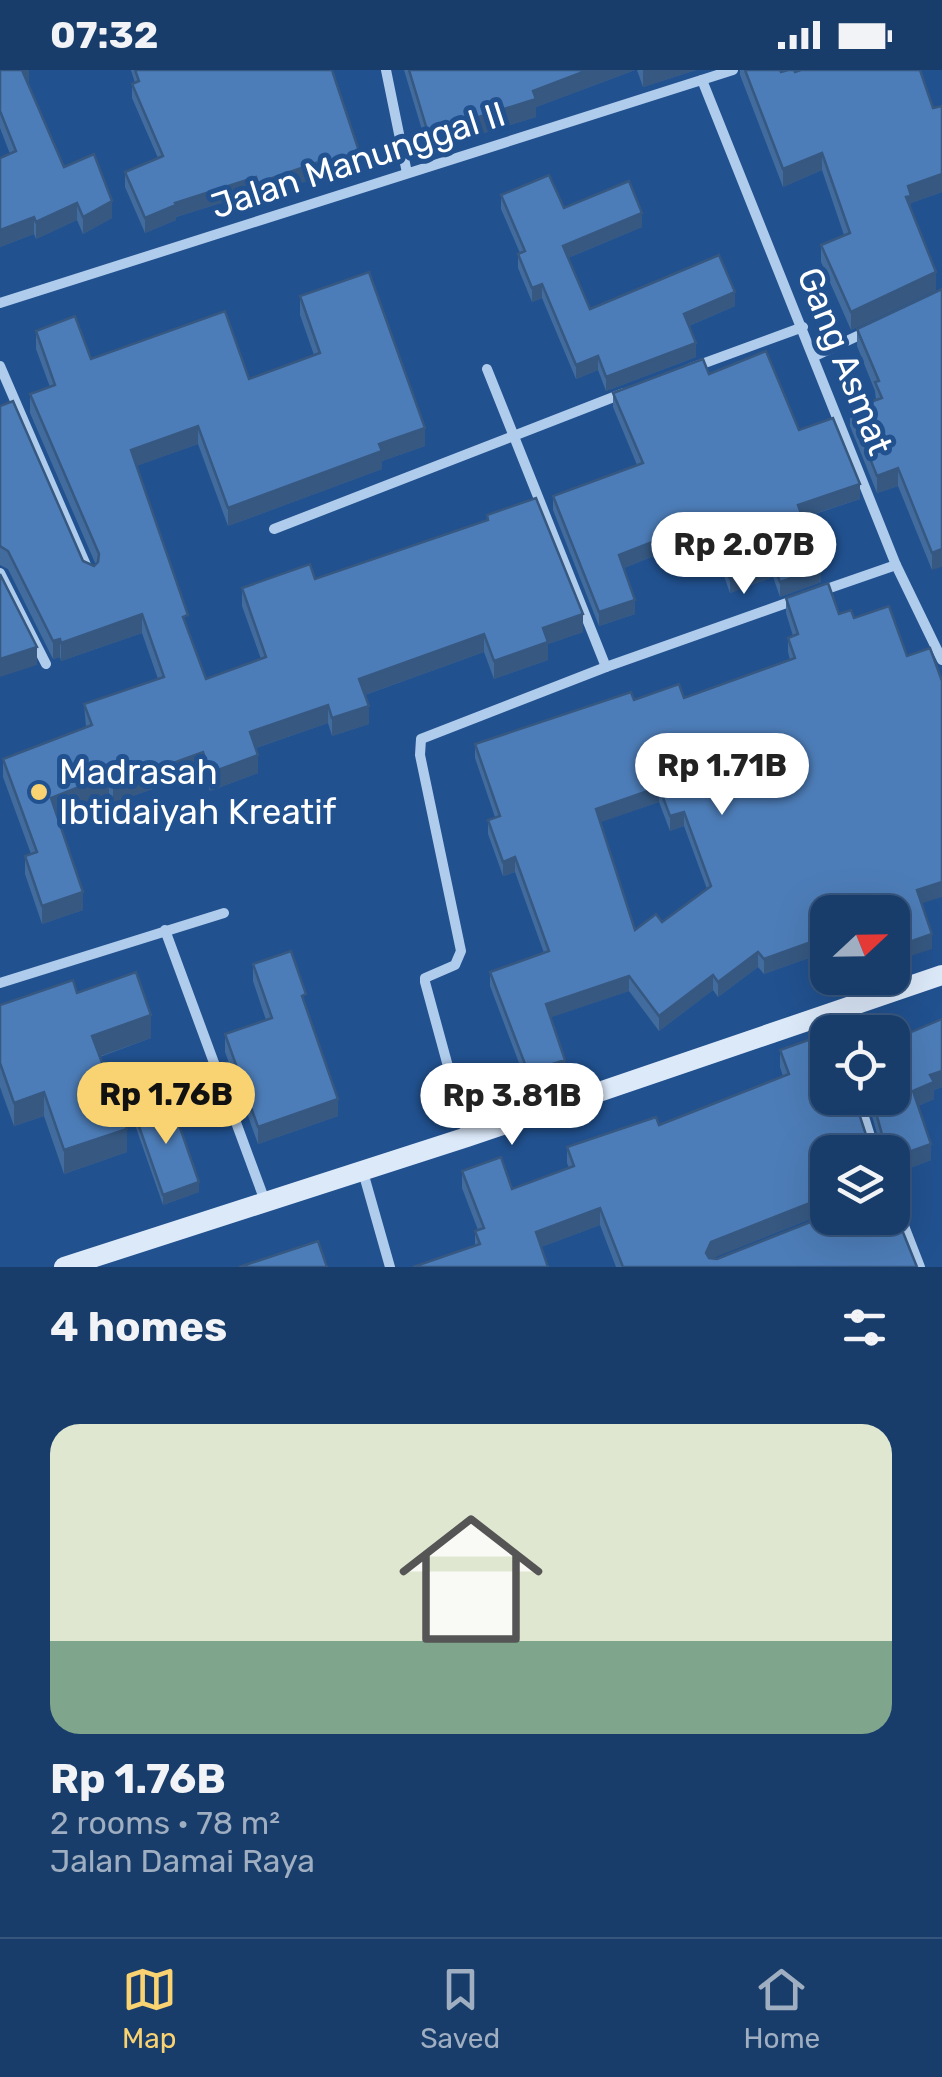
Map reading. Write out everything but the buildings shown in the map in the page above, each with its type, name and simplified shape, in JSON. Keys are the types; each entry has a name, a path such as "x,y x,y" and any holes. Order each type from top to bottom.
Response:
{"street":[{"path":"386,70 408,173"},
{"name":"Jalan Manunggal II","path":"0,303 733,70"},
{"name":"Gang Asmat","path":"702,80 896,565 942,660"},
{"path":"815,356 884,323"},
{"path":"676,374 803,327"},
{"path":"0,366 91,576"},
{"path":"487,369 606,667"},
{"path":"274,529 640,388"},
{"path":"467,1138 426,982 430,976 455,965 461,951 419,744 434,731 896,565"},
{"path":"0,573 46,664"},
{"path":"0,982 224,913"},
{"path":"164,930 265,1202"},
{"path":"850,1015 942,974"},
{"path":"64,1267 810,1030"},
{"path":"363,1172 390,1267"},
{"path":"908,1235 920,1267"}],"place":[{"name":"Madrasah Ibtidaiyah Kreatif","path":"39,792"}]}
